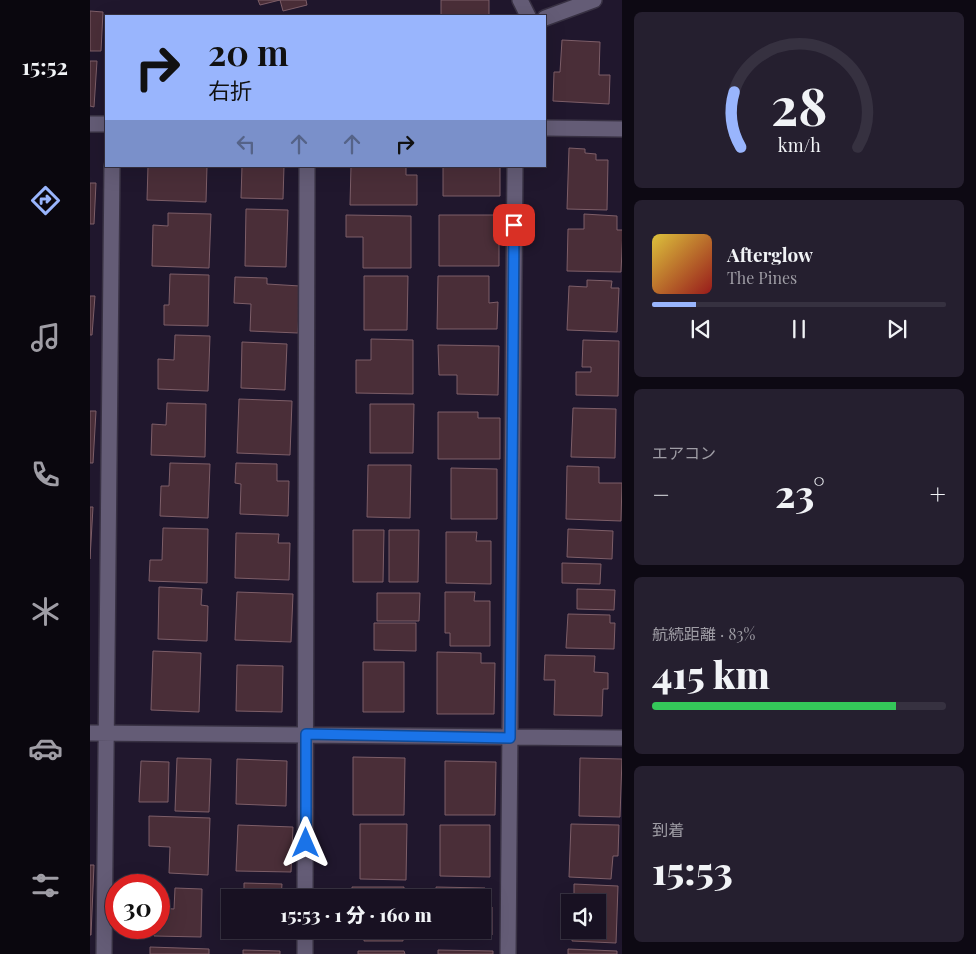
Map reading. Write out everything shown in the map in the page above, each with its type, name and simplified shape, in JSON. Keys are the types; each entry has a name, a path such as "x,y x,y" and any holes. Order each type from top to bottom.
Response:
{"street":[{"path":"520,0 528,15"},
{"path":"546,18 594,0"},
{"path":"90,124 105,124"},
{"path":"546,128 622,129"},
{"path":"104,954 112,167"},
{"path":"306,889 307,167"},
{"path":"508,954 515,167"},
{"path":"90,733 622,738"},
{"path":"305,939 305,954"}],"building":[{"path":"258,0 280,0 260,5"},
{"path":"280,0 306,0 307,5 283,11"},
{"path":"441,0 489,0 489,15 441,15"},
{"path":"90,11 103,12 101,51 90,51"},
{"path":"562,40 600,42 599,75 610,75 609,104 553,101 554,72 560,72"},
{"path":"90,61 97,61 94,107 90,106"},
{"path":"569,148 585,149 585,153 596,154 596,160 608,160 607,210 567,209"},
{"path":"148,167 207,167 206,202 147,200"},
{"path":"242,167 284,167 283,199 241,198"},
{"path":"351,167 406,167 406,175 417,175 417,205 350,205"},
{"path":"443,167 500,167 500,196 443,196"},
{"path":"90,183 96,183 94,224 90,224"},
{"path":"246,209 288,210 286,267 245,266"},
{"path":"168,213 211,214 209,268 152,266 153,225 168,226"},
{"path":"584,214 617,216 617,230 622,230 621,272 567,271 568,229 584,229"},
{"path":"346,215 411,216 411,268 363,268 363,237 346,237"},
{"path":"439,215 499,215 499,266 439,266"},
{"path":"170,274 209,275 208,326 164,325 164,305 169,305"},
{"path":"364,276 408,276 407,330 364,330"},
{"path":"438,276 489,276 489,303 498,302 497,329 437,329"},
{"path":"235,277 267,278 267,284 300,286 298,333 250,331 251,304 234,303"},
{"path":"587,280 612,281 611,288 619,288 617,332 567,330 569,286 587,287"},
{"path":"90,296 95,296 92,335 90,335"},
{"path":"175,335 210,336 208,391 158,389 158,359 174,360"},
{"path":"371,339 413,340 413,394 356,393 356,360 371,360"},
{"path":"583,340 619,341 618,396 576,395 576,372 591,372 591,367 582,367"},
{"path":"242,342 287,344 285,390 241,388"},
{"path":"438,345 499,346 498,395 457,394 457,375 439,375"},
{"path":"239,399 292,401 290,455 237,453"},
{"path":"167,403 206,404 205,457 151,455 152,424 166,425"},
{"path":"370,404 414,404 413,453 370,453"},
{"path":"573,408 616,409 615,458 571,457"},
{"path":"90,411 96,411 93,463 90,463"},
{"path":"438,412 478,412 478,418 500,418 500,459 438,459"},
{"path":"170,463 210,464 208,518 160,516 161,486 169,486"},
{"path":"236,463 277,464 277,481 289,481 288,516 240,514 241,484 235,483"},
{"path":"368,465 411,465 410,518 367,517"},
{"path":"567,466 599,467 599,483 622,483 621,521 566,519"},
{"path":"451,468 497,469 497,519 451,519"},
{"path":"90,507 93,507 90,559"},
{"path":"163,528 208,529 207,583 149,581 150,560 162,560"},
{"path":"568,529 613,531 612,559 567,557"},
{"path":"353,530 384,530 383,582 353,582"},
{"path":"389,530 419,530 418,582 389,582"},
{"path":"446,532 477,532 476,541 491,541 491,584 446,583"},
{"path":"236,533 279,534 278,543 290,543 289,580 235,578"},
{"path":"562,563 601,564 600,584 562,583"},
{"path":"159,587 202,589 201,605 208,606 207,641 158,639"},
{"path":"577,589 615,590 614,610 577,609"},
{"path":"237,592 293,594 291,642 235,640"},
{"path":"445,592 475,592 474,601 490,601 490,646 450,646 450,633 445,633"},
{"path":"377,593 420,593 419,621 377,621"},
{"path":"568,614 610,615 610,623 615,623 614,649 566,648"},
{"path":"374,623 416,623 416,651 374,650"},
{"path":"153,651 201,653 199,712 151,710"},
{"path":"437,652 481,653 481,663 495,663 494,714 437,714"},
{"path":"545,655 595,656 594,672 608,673 608,689 603,689 602,716 554,715 555,680 544,680"},
{"path":"363,662 404,662 404,712 363,712"},
{"path":"237,665 283,666 282,712 236,711"},
{"path":"353,757 405,758 404,815 353,815"},
{"path":"177,758 211,759 209,812 175,811"},
{"path":"580,758 622,759 620,817 579,816"},
{"path":"237,759 287,761 286,806 236,804"},
{"path":"141,761 169,762 168,802 139,802"},
{"path":"445,761 496,762 495,815 445,815"},
{"path":"149,816 210,818 208,875 169,873 170,847 149,846"},
{"path":"360,824 407,824 406,880 360,879"},
{"path":"571,824 619,825 618,856 613,856 611,879 569,877"},
{"path":"238,825 293,827 291,872 236,871"},
{"path":"440,825 490,825 490,877 440,876"},
{"path":"90,865 94,865 91,935 90,935"},
{"path":"244,883 282,884 282,889 244,889"},
{"path":"574,884 618,886 616,943 572,941 572,939 606,939 606,894 574,894"},
{"path":"352,887 404,887 404,889 352,889"},
{"path":"436,887 485,888 485,889 436,889"},
{"path":"175,888 202,889 201,937 170,936 170,909 174,909"},
{"path":"491,907 492,907 491,935"},
{"path":"364,939 403,939 403,941 364,941"},
{"path":"150,947 209,949 209,954 150,954"},
{"path":"568,949 617,951 617,954 568,954"},
{"path":"243,950 280,951 280,954 243,954"},
{"path":"438,950 493,951 493,954 438,954"},
{"path":"358,951 404,951 405,954 358,954"}],"route":[{"path":"306,843 306,734 510,738 514,225"}]}
